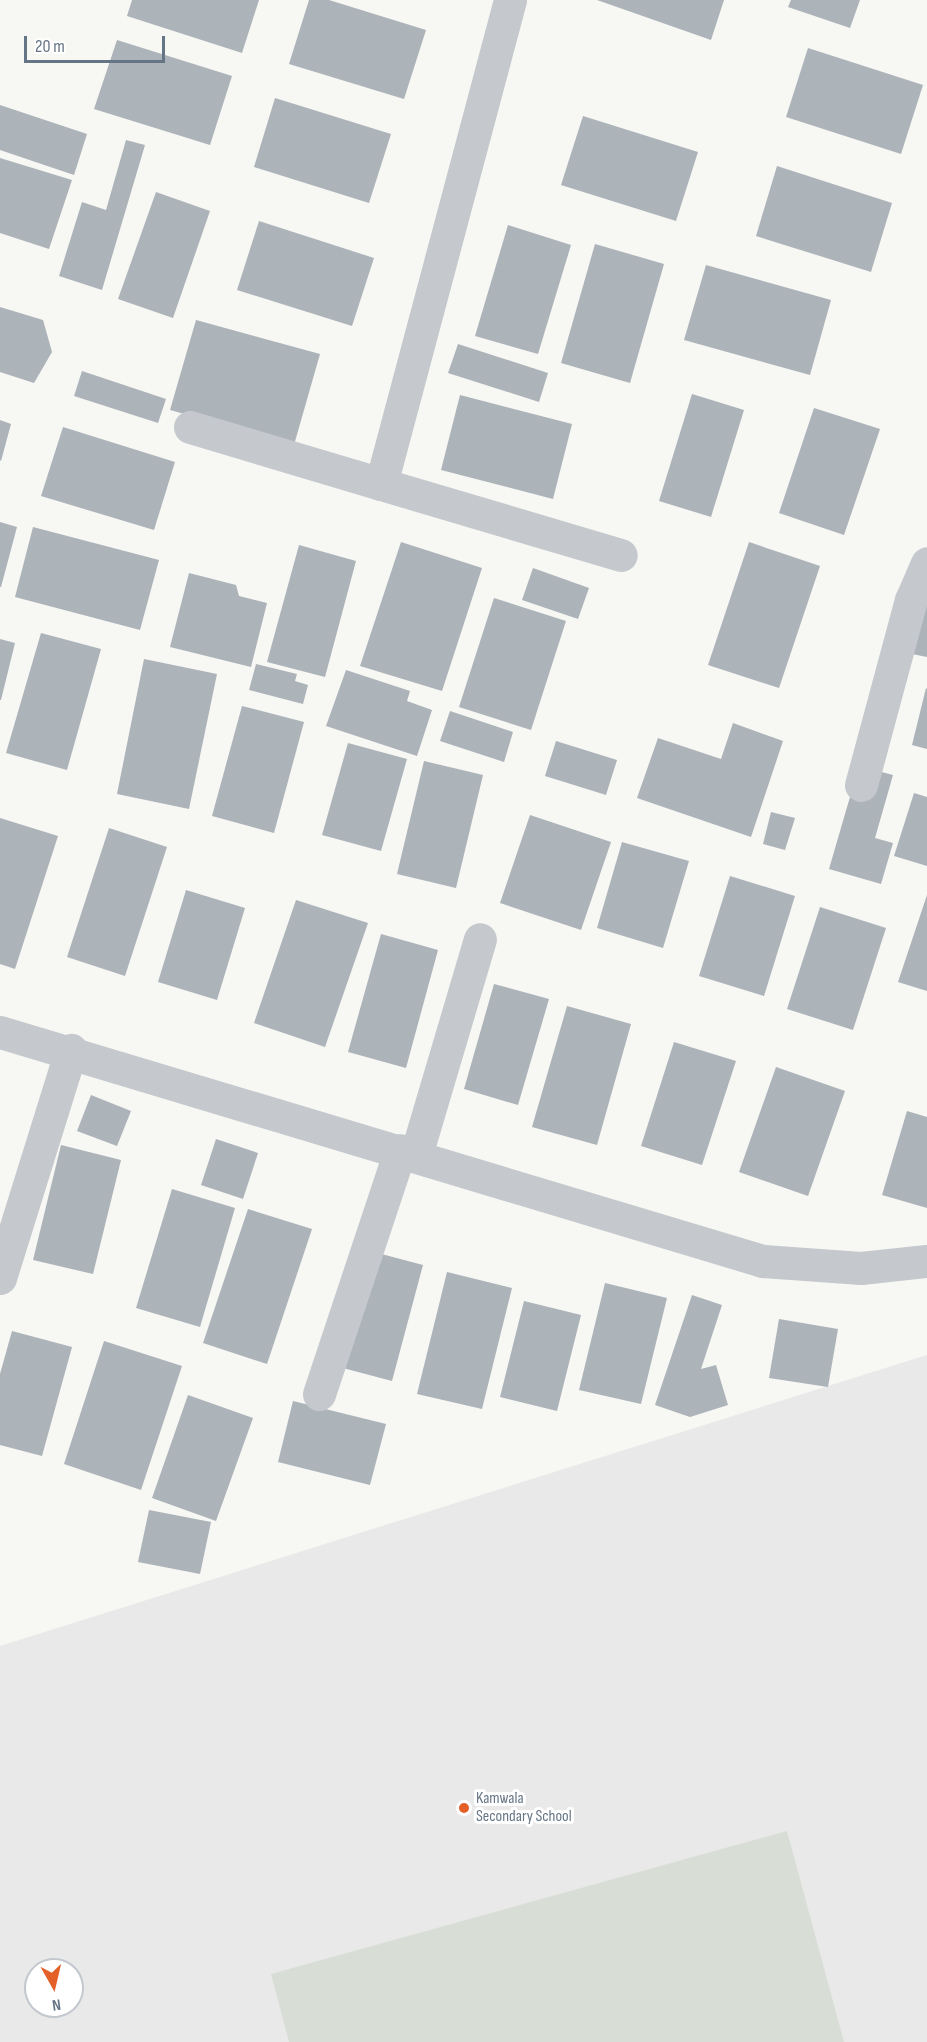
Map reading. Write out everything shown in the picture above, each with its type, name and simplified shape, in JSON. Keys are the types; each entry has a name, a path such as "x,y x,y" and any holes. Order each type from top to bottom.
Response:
{"street":[{"path":"381,484 510,0"},
{"path":"190,427 621,555"},
{"path":"861,785 911,600 927,563"},
{"path":"319,1394 408,1153 480,939"},
{"path":"0,1032 71,1050 763,1260 861,1268 927,1261"},
{"path":"0,1278 71,1050"}],"shaded area":[{"name":"Kamwala Secondary School","path":"927,1355 927,2042 0,2042 0,1646"},
{"path":"787,1831 844,2042 289,2042 271,1974"}],"building":[{"path":"132,0 259,0 242,53 127,16"},
{"path":"309,0 329,0 426,30 404,99 289,64"},
{"path":"597,0 724,0 711,40"},
{"path":"791,0 860,0 850,28 788,7"},
{"path":"117,40 232,76 210,145 94,109"},
{"path":"808,48 923,85 901,154 786,117"},
{"path":"275,98 391,134 369,203 254,167"},
{"path":"0,105 87,134 74,175 0,150"},
{"path":"583,116 698,152 676,221 561,185"},
{"path":"126,140 145,145 102,290 59,276 82,202 106,210"},
{"path":"0,158 72,180 49,249 0,233"},
{"path":"777,166 892,203 871,272 756,236"},
{"path":"156,192 210,211 173,318 118,299"},
{"path":"259,221 374,258 352,326 237,290"},
{"path":"508,225 571,245 538,354 475,336"},
{"path":"595,244 664,264 630,383 561,363"},
{"path":"706,265 831,300 810,375 684,340"},
{"path":"0,307 43,320 52,352 34,383 0,372"},
{"path":"196,320 320,354 294,445 170,410"},
{"path":"458,344 548,373 539,402 448,373"},
{"path":"82,371 166,399 158,423 74,396"},
{"path":"692,394 744,410 711,517 659,501"},
{"path":"460,395 572,424 553,499 441,470"},
{"path":"814,408 880,429 844,535 779,513"},
{"path":"0,420 11,424 1,461 0,460"},
{"path":"63,427 175,462 154,530 41,496"},
{"path":"0,522 17,527 1,587 0,587"},
{"path":"33,527 159,560 140,630 15,597"},
{"path":"401,542 482,568 442,691 360,666"},
{"path":"749,542 820,566 779,688 708,665"},
{"path":"299,545 356,561 325,677 267,662"},
{"path":"533,568 589,588 578,619 522,600"},
{"path":"189,573 236,585 239,596 267,603 251,667 170,647"},
{"path":"927,591 927,657 907,653"},
{"path":"494,598 566,621 531,730 459,707"},
{"path":"41,633 101,649 67,770 6,753"},
{"path":"0,639 15,643 1,700 0,700"},
{"path":"144,659 217,674 189,809 117,794"},
{"path":"256,664 297,674 295,681 308,685 303,704 249,690"},
{"path":"346,670 410,691 407,701 432,710 417,756 326,726"},
{"path":"927,689 927,749 912,745"},
{"path":"242,706 304,722 274,833 212,816"},
{"path":"450,711 513,732 504,762 440,741"},
{"path":"733,723 783,741 751,837 637,798 658,738 721,759"},
{"path":"556,741 617,760 606,795 545,776"},
{"path":"348,743 407,759 381,851 322,835"},
{"path":"424,761 483,775 456,888 397,874"},
{"path":"859,766 893,775 875,838 893,843 881,884 829,869"},
{"path":"914,793 927,797 927,866 894,856"},
{"path":"771,812 795,818 785,850 763,844"},
{"path":"530,815 611,842 581,930 500,903"},
{"path":"0,818 58,836 15,969 0,964"},
{"path":"109,828 167,847 125,976 67,957"},
{"path":"622,842 689,861 663,948 597,928"},
{"path":"730,876 795,896 764,996 699,976"},
{"path":"186,890 245,908 217,1000 158,982"},
{"path":"927,895 927,991 898,982"},
{"path":"296,900 368,923 325,1047 254,1023"},
{"path":"820,907 886,928 853,1030 787,1009"},
{"path":"381,934 438,950 406,1068 348,1052"},
{"path":"494,984 549,999 518,1105 464,1089"},
{"path":"567,1006 631,1024 597,1145 532,1127"},
{"path":"674,1042 736,1061 702,1165 641,1146"},
{"path":"776,1067 845,1091 808,1196 739,1172"},
{"path":"91,1095 131,1111 117,1146 77,1131"},
{"path":"907,1111 927,1117 927,1208 882,1195"},
{"path":"216,1139 258,1153 243,1199 201,1185"},
{"path":"61,1145 121,1160 93,1274 33,1260"},
{"path":"172,1189 235,1208 200,1327 136,1308"},
{"path":"248,1209 312,1229 267,1364 203,1343"},
{"path":"355,1247 423,1265 392,1381 324,1363"},
{"path":"447,1272 512,1288 482,1409 417,1394"},
{"path":"605,1283 667,1298 641,1404 579,1390"},
{"path":"692,1295 722,1305 701,1369 716,1365 728,1405 690,1417 655,1405"},
{"path":"524,1301 581,1315 557,1411 500,1397"},
{"path":"779,1319 838,1329 828,1387 769,1378"},
{"path":"12,1331 72,1347 42,1456 0,1445 0,1374"},
{"path":"104,1341 182,1366 141,1490 64,1464"},
{"path":"188,1395 253,1418 216,1521 152,1498"},
{"path":"293,1401 386,1424 370,1485 278,1462"},
{"path":"149,1510 211,1522 200,1574 138,1562"}],"place":[{"name":"Kamwala Secondary School","path":"464,1808"}]}
